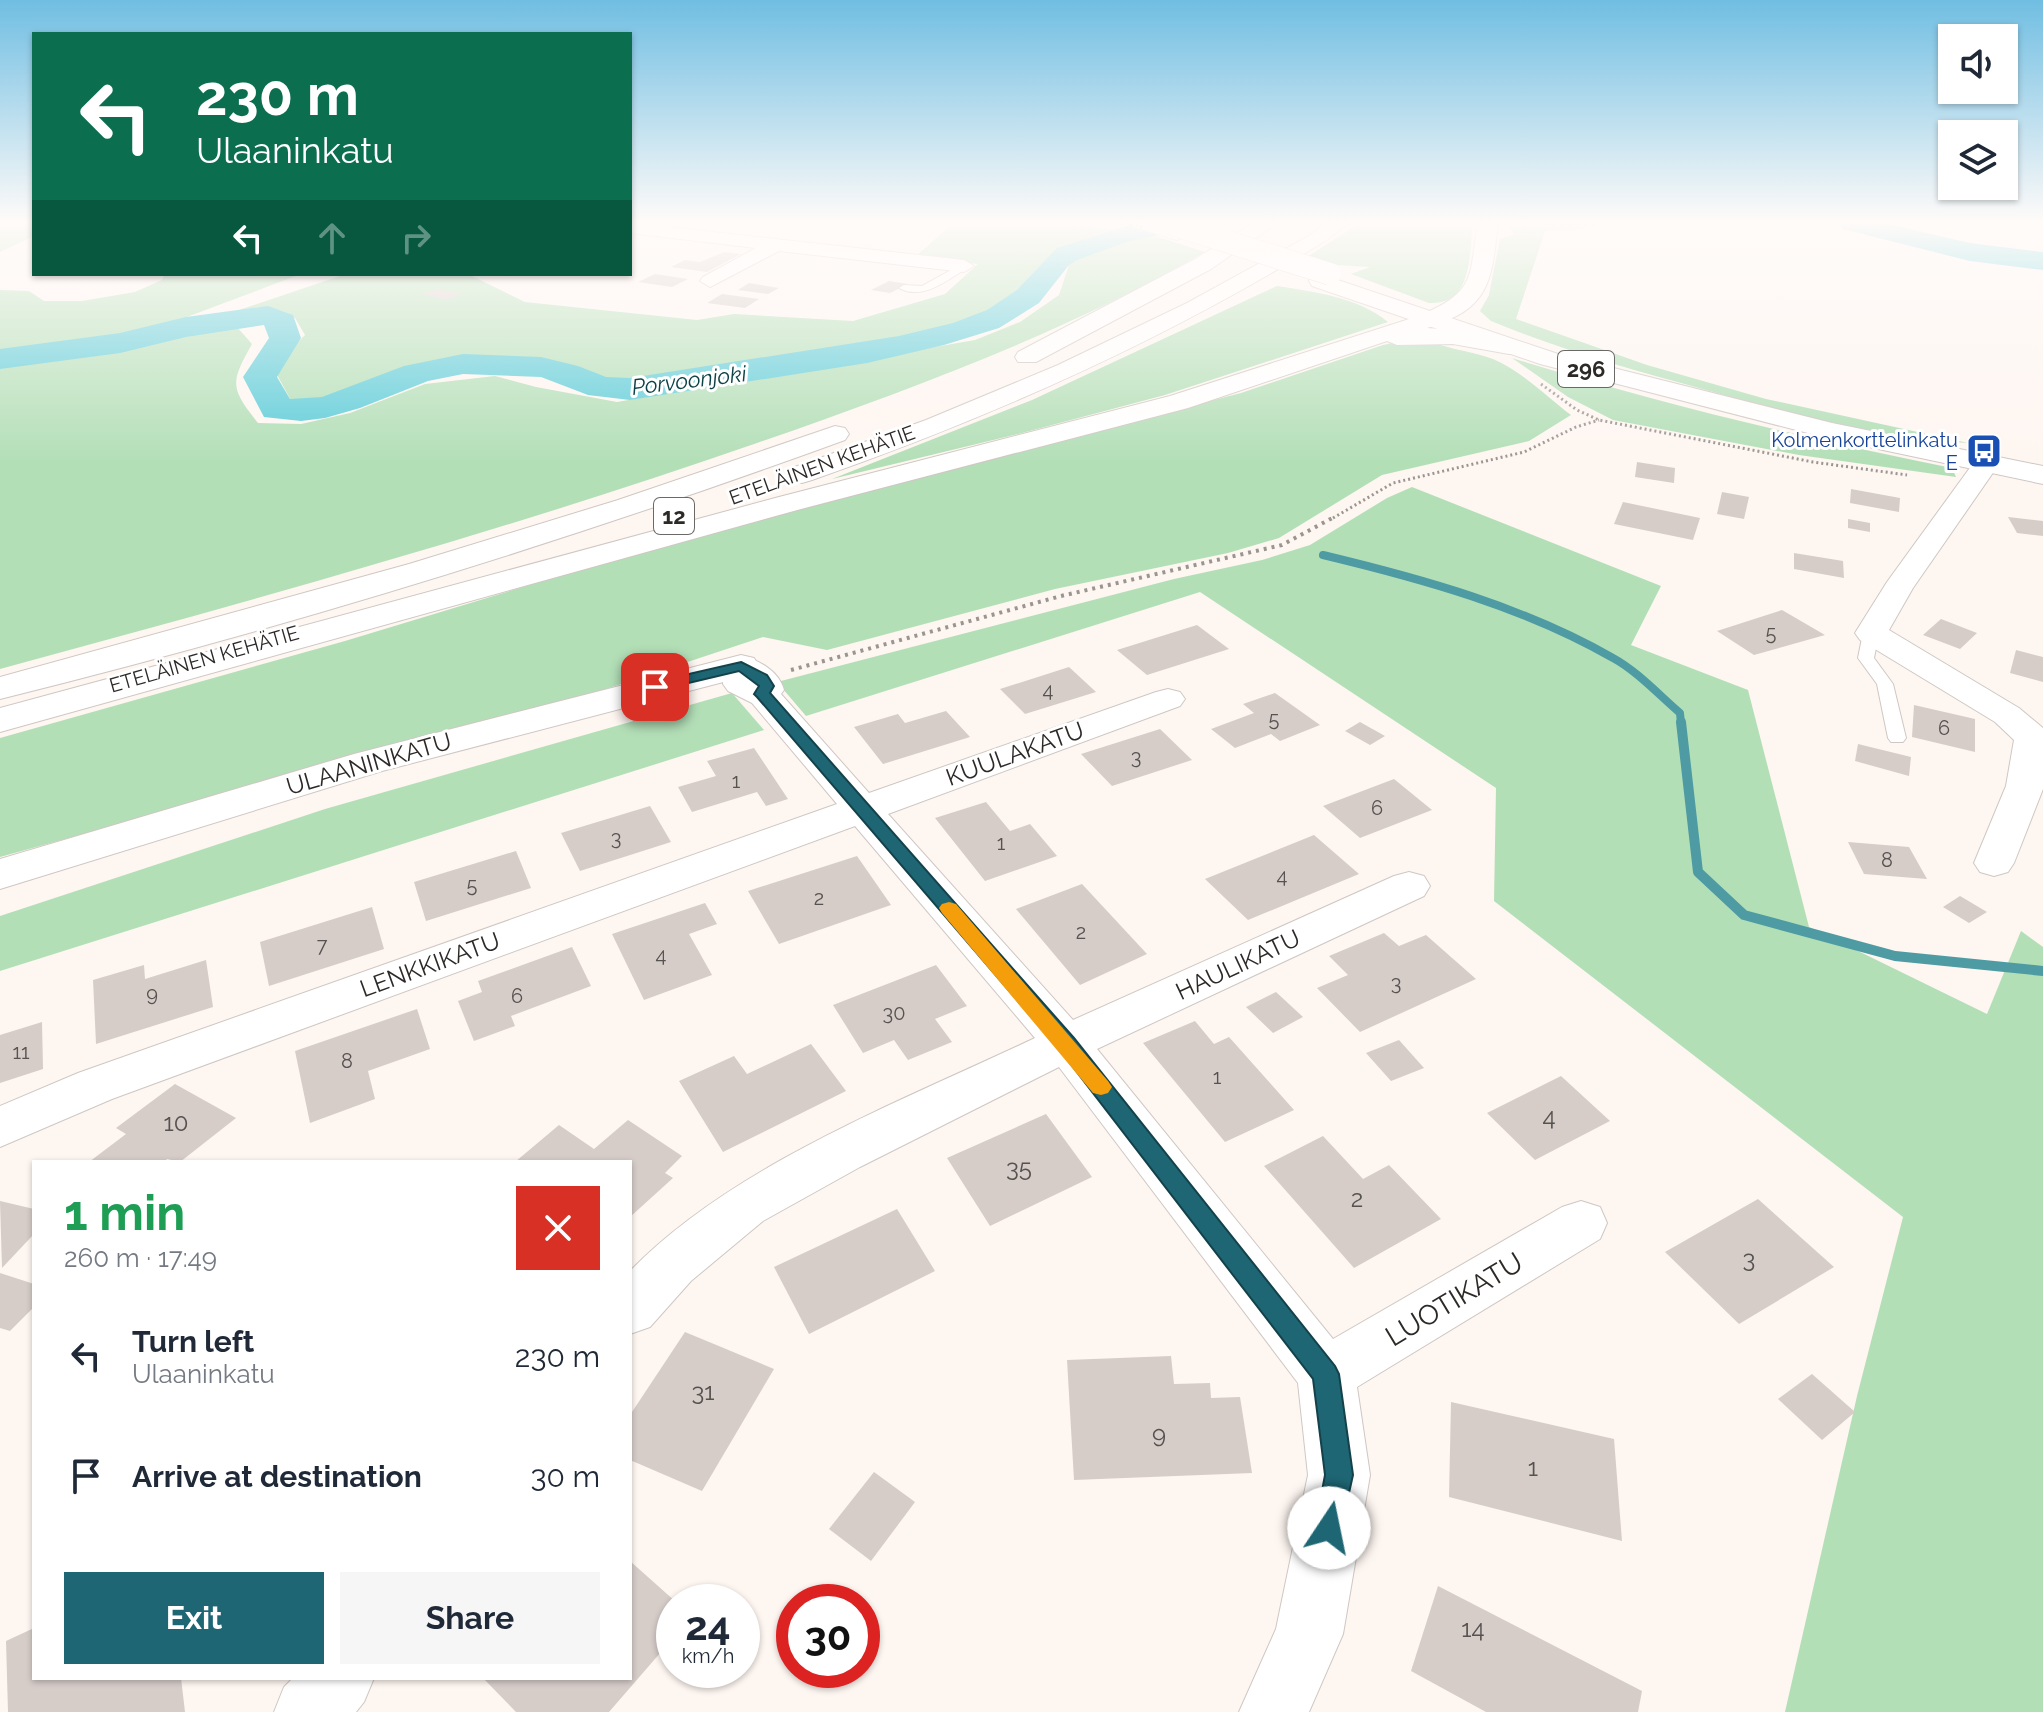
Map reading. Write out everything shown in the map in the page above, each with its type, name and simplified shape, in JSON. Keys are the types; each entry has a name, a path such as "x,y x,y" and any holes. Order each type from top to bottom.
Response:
{"main road":[{"path":"999,369 1143,303"},
{"name":"ETELÄINEN KEHÄTIE","path":"0,718 486,576 816,469 1016,393 1128,343 1205,303"},
{"name":"296","path":"1398,303 1663,389"},
{"path":"0,718 790,503 1179,402 1437,317 1465,303"},
{"name":"296","path":"1437,317 1509,347 1663,389"},
{"path":"1344,348 1430,334 1453,335 1509,347"},
{"path":"1663,389 1978,474 2043,475"},
{"name":"ETELÄINEN KEHÄTIE","path":"0,688 476,554 858,425"},
{"name":"ULAANINKATU","path":"0,874 338,772 626,693 755,679"}],"street":[{"path":"1978,474 1898,588 1871,633 2007,715 2032,737 2032,757 2024,798 1994,863"},
{"path":"755,679 862,809 1066,1043 1326,1374 1339,1475 1309,1634 1274,1712"},
{"name":"KUULAKATU","path":"862,809 1168,699"},
{"name":"LENKKIKATU","path":"0,1127 95,1086 862,809"},
{"name":"HAULIKATU","path":"1066,1043 1409,886"},
{"path":"632,1307 672,1264 745,1206 842,1153 1066,1043"},
{"name":"LUOTIKATU","path":"1326,1374 1581,1223"},
{"path":"309,1712 338,1680"}],"lane":[{"path":"1871,633 1866,658 1885,684 1897,738"}],"path":[{"path":"755,679 1061,596 1282,545 1304,537 1375,491 1393,483 1524,452 1576,427 1599,420"},
{"path":"1813,462 1978,474"}],"green space":[{"path":"0,303 224,303 139,335 0,353"},
{"path":"260,303 534,303 697,320 734,314 853,321 915,303 1007,303 994,314 919,337 782,365 646,383 610,382 571,369 523,361 466,359 402,374 320,405 293,404 276,373 281,359 305,335 295,318 282,311 200,323"},
{"path":"1048,303 1109,303 929,381 663,475 475,535 0,669 0,367 70,358 237,327 252,344 237,377 236,385 242,401 258,423 301,424 350,413 425,384 495,376 617,402 975,340 1020,322"},
{"path":"1241,303 1354,303 1388,322 1165,395 832,479 1032,400"},
{"path":"1485,303 1521,303 1516,319 1647,365 1766,399 1968,443 1902,436 1771,408 1543,341 1491,321 1480,311"},
{"path":"1420,337 1504,364 1571,415 1529,441 1382,475 1279,538 1228,553 1055,589 827,650 763,637 594,693 0,857 0,738 345,641 734,523 1241,393 1383,345"},
{"path":"1512,358 1731,419 1952,468 1956,477 1799,455 1613,420 1568,397"},
{"path":"1412,487 1661,586 1631,645 1748,690 1809,927 1987,1014 2021,931 2043,947 2043,1712 1785,1712 1857,1396 1903,1217 1494,901 1496,788 1200,592 806,716 777,682 1174,579 1262,560 1310,545 1387,498"},
{"path":"732,693 764,730 0,971 0,916 325,809"}],"building":[{"path":"707,303 753,303 745,308"},
{"path":"1637,462 1675,468 1674,483 1635,477"},
{"path":"1851,489 1900,498 1899,512 1850,503"},
{"path":"1722,492 1749,497 1744,519 1717,514"},
{"path":"1623,502 1700,518 1693,540 1614,524"},
{"path":"2008,517 2043,521 2043,536 2017,533"},
{"path":"1848,519 1870,523 1870,532 1848,528"},
{"path":"1794,553 1843,561 1844,578 1794,569"},
{"path":"1782,610 1825,635 1754,655 1717,631"},
{"path":"1941,619 1977,633 1960,649 1923,635"},
{"path":"1197,625 1229,649 1147,675 1117,650"},
{"path":"2016,650 2043,657 2043,682 2010,673"},
{"path":"1069,667 1096,692 1025,714 1000,689"},
{"path":"1275,693 1320,725 1280,741 1271,734 1235,748 1211,729 1254,713 1243,704"},
{"path":"1914,705 1975,719 1975,752 1912,737"},
{"path":"946,711 970,737 883,764 854,727 898,714 905,723"},
{"path":"1360,722 1385,736 1370,745 1345,731"},
{"path":"1160,729 1192,760 1112,786 1081,754"},
{"path":"1858,744 1911,757 1909,776 1855,761"},
{"path":"754,748 788,799 766,806 757,792 692,812 678,787 716,776 707,761"},
{"path":"1394,779 1432,810 1360,838 1323,806"},
{"path":"986,802 1010,831 1030,824 1057,856 985,881 935,818"},
{"path":"650,806 671,842 580,871 561,833"},
{"path":"1314,835 1359,874 1248,920 1205,879"},
{"path":"1848,842 1909,847 1927,879 1864,874"},
{"path":"516,851 531,888 426,921 414,882"},
{"path":"857,856 891,905 779,944 748,891"},
{"path":"1082,884 1147,954 1080,985 1016,909"},
{"path":"1960,896 1987,912 1969,923 1943,907"},
{"path":"705,903 717,924 689,934 712,975 644,1000 612,934"},
{"path":"372,907 384,949 269,986 260,942"},
{"path":"1384,933 1399,946 1426,935 1476,979 1360,1032 1317,988 1348,975 1329,956"},
{"path":"572,947 591,986 511,1016 515,1026 474,1041 458,1001 482,992 478,981"},
{"path":"206,960 213,1007 96,1044 93,980 144,965 145,979"},
{"path":"936,965 967,1006 935,1019 952,1042 908,1060 894,1040 863,1053 833,1005"},
{"path":"1276,992 1303,1017 1273,1033 1246,1007"},
{"path":"417,1009 430,1049 368,1071 375,1099 310,1123 295,1051"},
{"path":"1195,1021 1214,1044 1229,1037 1294,1110 1225,1142 1143,1043"},
{"path":"42,1022 43,1069 0,1083 0,1035"},
{"path":"1399,1040 1424,1068 1391,1081 1366,1053"},
{"path":"811,1044 846,1091 723,1152 679,1081 734,1056 747,1074"},
{"path":"1561,1076 1610,1121 1535,1160 1487,1113"},
{"path":"175,1084 236,1118 183,1160 92,1160 126,1134 116,1128"},
{"path":"1046,1114 1092,1177 990,1226 947,1158"},
{"path":"628,1120 682,1156 665,1173 673,1178 632,1215 632,1160 517,1160 559,1125 594,1149"},
{"path":"1323,1136 1363,1179 1389,1165 1441,1219 1354,1268 1264,1166"},
{"path":"1758,1199 1834,1267 1739,1324 1665,1252"},
{"path":"0,1201 32,1209 32,1236 2,1268"},
{"path":"897,1209 935,1271 809,1334 774,1267"},
{"path":"0,1273 32,1283 32,1309 10,1331 0,1328"},
{"path":"685,1332 774,1369 702,1491 632,1461 632,1412"},
{"path":"1171,1356 1174,1384 1210,1383 1211,1398 1240,1397 1252,1473 1074,1480 1067,1360"},
{"path":"1812,1374 1855,1412 1822,1440 1778,1399"},
{"path":"1451,1402 1614,1439 1622,1541 1449,1497"},
{"path":"874,1472 915,1502 871,1561 829,1529"},
{"path":"632,1563 656,1584 656,1658 609,1712 516,1712 485,1680 632,1680"},
{"path":"1438,1586 1642,1691 1638,1712 1486,1712 1411,1671"},
{"path":"32,1629 32,1680 181,1680 185,1712 8,1712 6,1641"}],"waterway":[{"name":"Porvoonjoki","path":"0,359 120,343 186,327 268,315 282,322 285,338 260,377 277,409 301,410 325,407 416,374 463,364 502,363 541,367 605,388 654,387 867,353 964,330 1019,303"},
{"path":"1323,555 1472,596 1579,640 1622,663 1639,676 1680,713 1681,724"},
{"path":"1681,722 1698,872 1744,915 1895,956 2043,971"}],"slow traffic":[{"path":"949,908 1101,1087"}],"place":[{"name":"Kolmenkorttelinkatu E","path":"1984,451"}],"route":[{"path":"655,687 741,666 762,678 767,690 762,694 1066,1043 1326,1374 1339,1475 1329,1528"}]}
